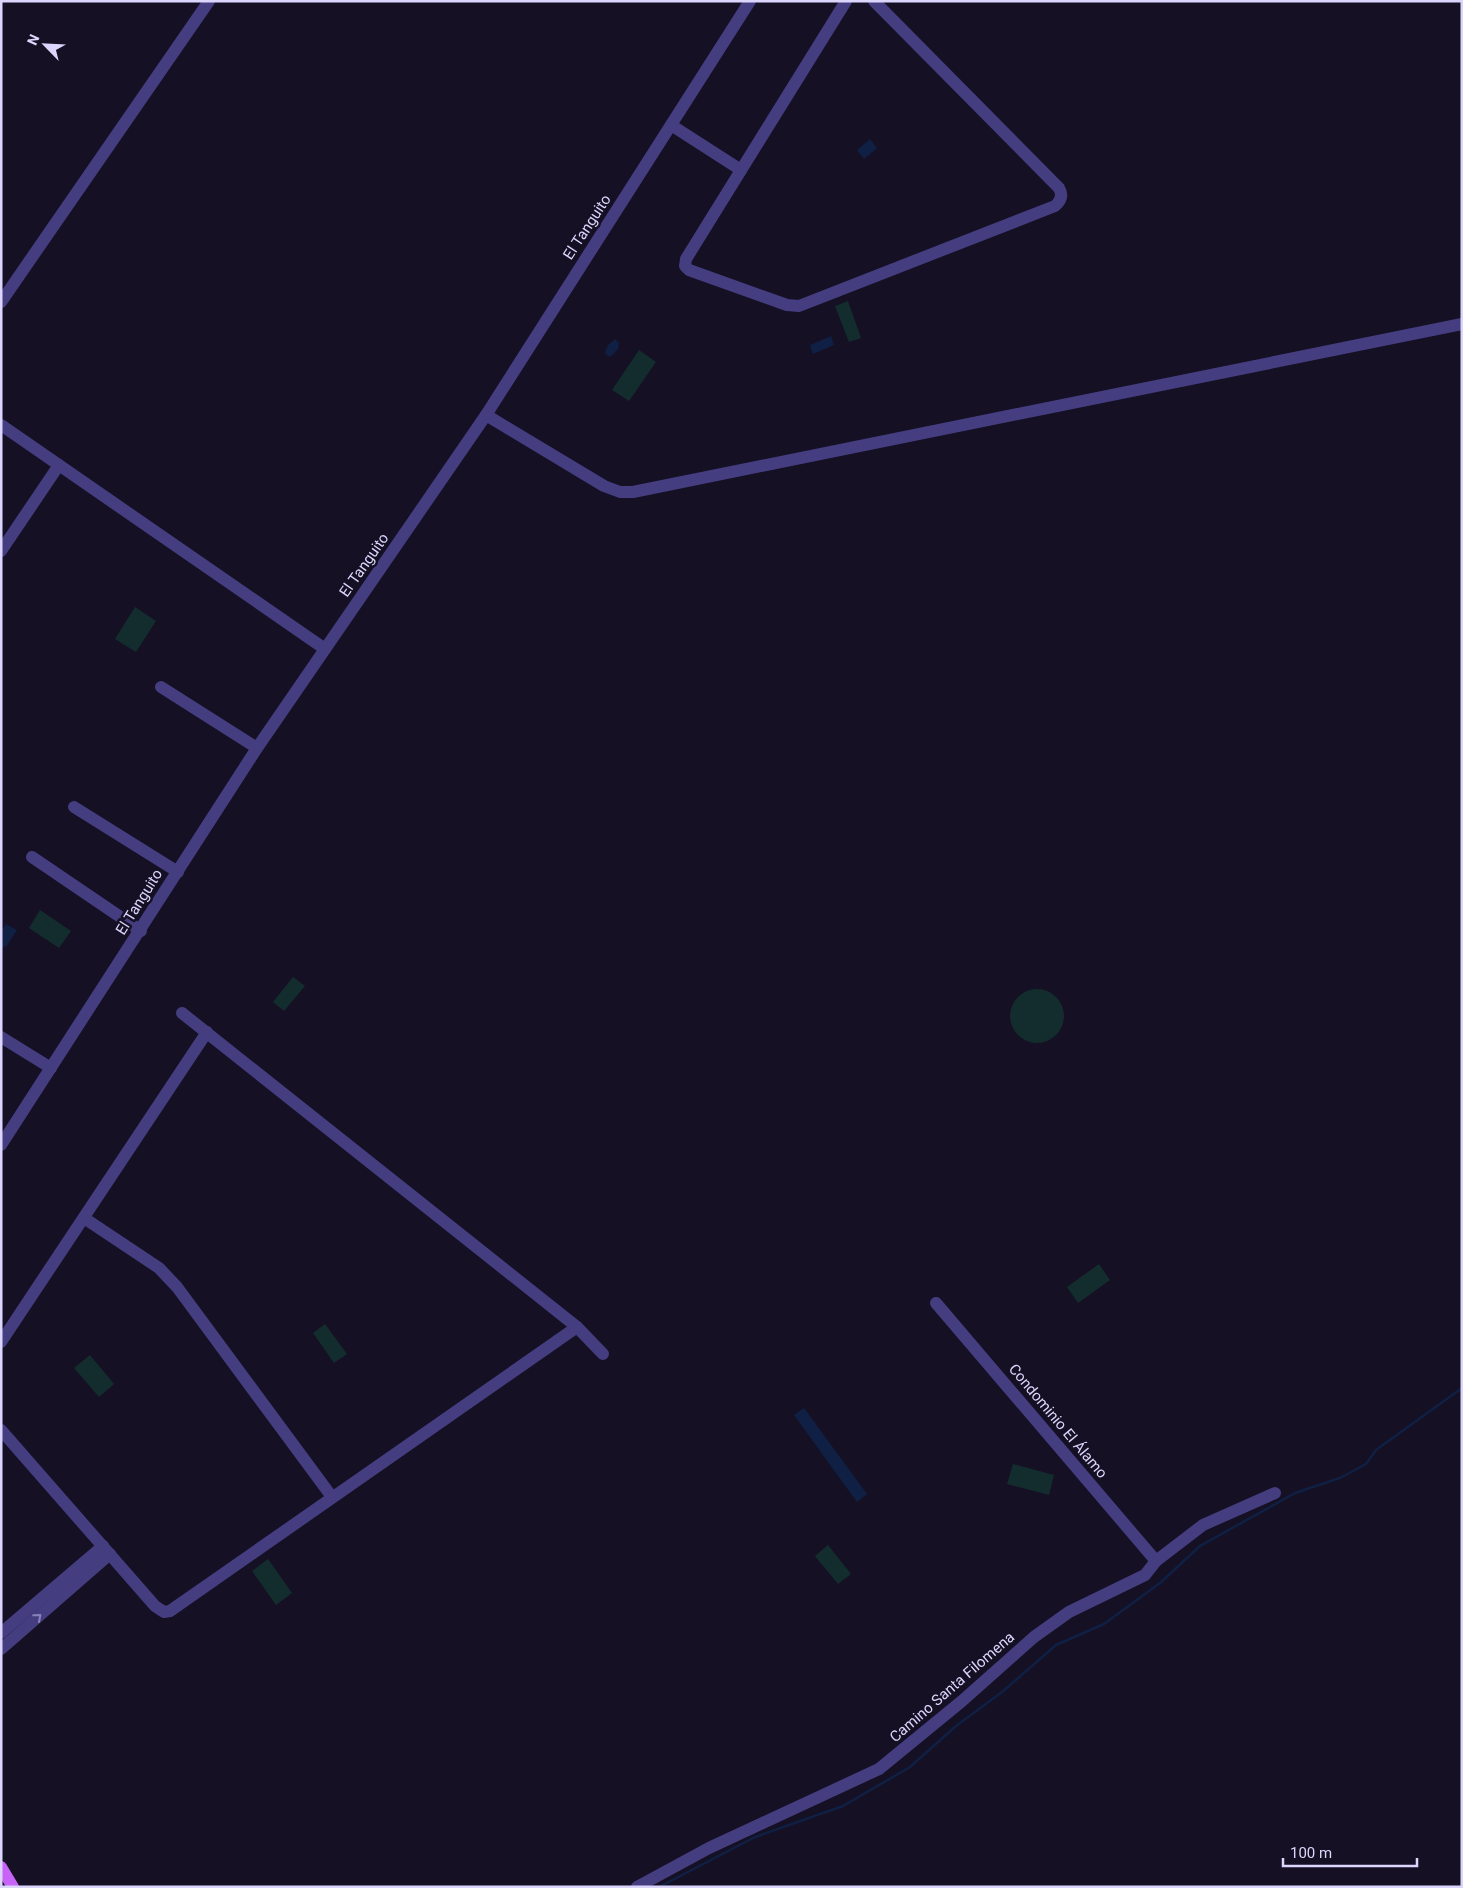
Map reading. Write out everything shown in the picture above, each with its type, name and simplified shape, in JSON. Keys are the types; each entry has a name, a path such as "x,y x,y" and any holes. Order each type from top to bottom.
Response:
{"main road":[{"path":"1,1867 13,1887"}],"street":[{"path":"1,302 208,1"},
{"name":"El Tanguito","path":"1,1145 141,931 257,748 486,415 750,1"},
{"path":"846,1 686,259 685,266 692,272 791,306 812,301 1054,206 1060,201 1061,194 1058,188 874,1"},
{"path":"671,125 741,170"},
{"path":"486,415 604,486 620,492 634,492 1462,324"},
{"path":"1,425 324,649"},
{"path":"1,551 59,465"},
{"path":"161,687 257,748"},
{"path":"74,807 178,872"},
{"path":"32,857 141,931"},
{"path":"182,1013 577,1327 603,1354"},
{"path":"1,1342 207,1032"},
{"path":"1,1037 51,1068"},
{"path":"84,1218 159,1268 177,1286 332,1497"},
{"name":"Condominio El Álamo","path":"936,1303 1156,1561"},
{"path":"1,1430 155,1606 164,1612 170,1611 577,1327"},
{"name":"Camino Santa Filomena","path":"637,1887 709,1848 878,1769 948,1714 1034,1637 1069,1612 1145,1575 1156,1561 1203,1525 1275,1493"},
{"path":"1,1633 107,1550"},
{"path":"1,1649 107,1550"}],"green space":[{"path":"848,301 861,338 849,342 835,306"},
{"path":"639,350 656,362 629,401 612,390"},
{"path":"135,607 156,621 136,652 115,639"},
{"path":"40,910 71,931 59,948 29,928"},
{"path":"293,977 305,986 284,1011 273,1002"},
{"path":"1032,989 1042,989 1052,993 1060,1001 1064,1016 1060,1031 1052,1039 1042,1043 1032,1043 1022,1039 1014,1031 1010,1021 1010,1011 1014,1001 1022,993"},
{"path":"1099,1264 1110,1280 1078,1303 1067,1287"},
{"path":"325,1324 347,1354 334,1363 313,1333"},
{"path":"90,1355 114,1384 99,1397 74,1368"},
{"path":"1013,1464 1054,1475 1049,1495 1007,1484"},
{"path":"828,1545 851,1574 838,1584 815,1556"},
{"path":"268,1559 292,1593 276,1605 252,1571"}],"water":[{"path":"870,139 877,148 864,159 857,150"},
{"path":"831,336 834,345 813,354 810,345"},
{"path":"615,339 619,343 618,349 611,356 608,356 605,353 608,345"},
{"path":"6,924 17,930 6,947 4,946 2,949 1,931"},
{"path":"804,1408 867,1494 857,1502 794,1415"}],"waterway":[{"path":"659,1887 755,1837 843,1806 910,1767 956,1726 1002,1692 1056,1645 1104,1624 1160,1583 1200,1546 1295,1493 1340,1478 1366,1464 1376,1450 1462,1388"}]}
